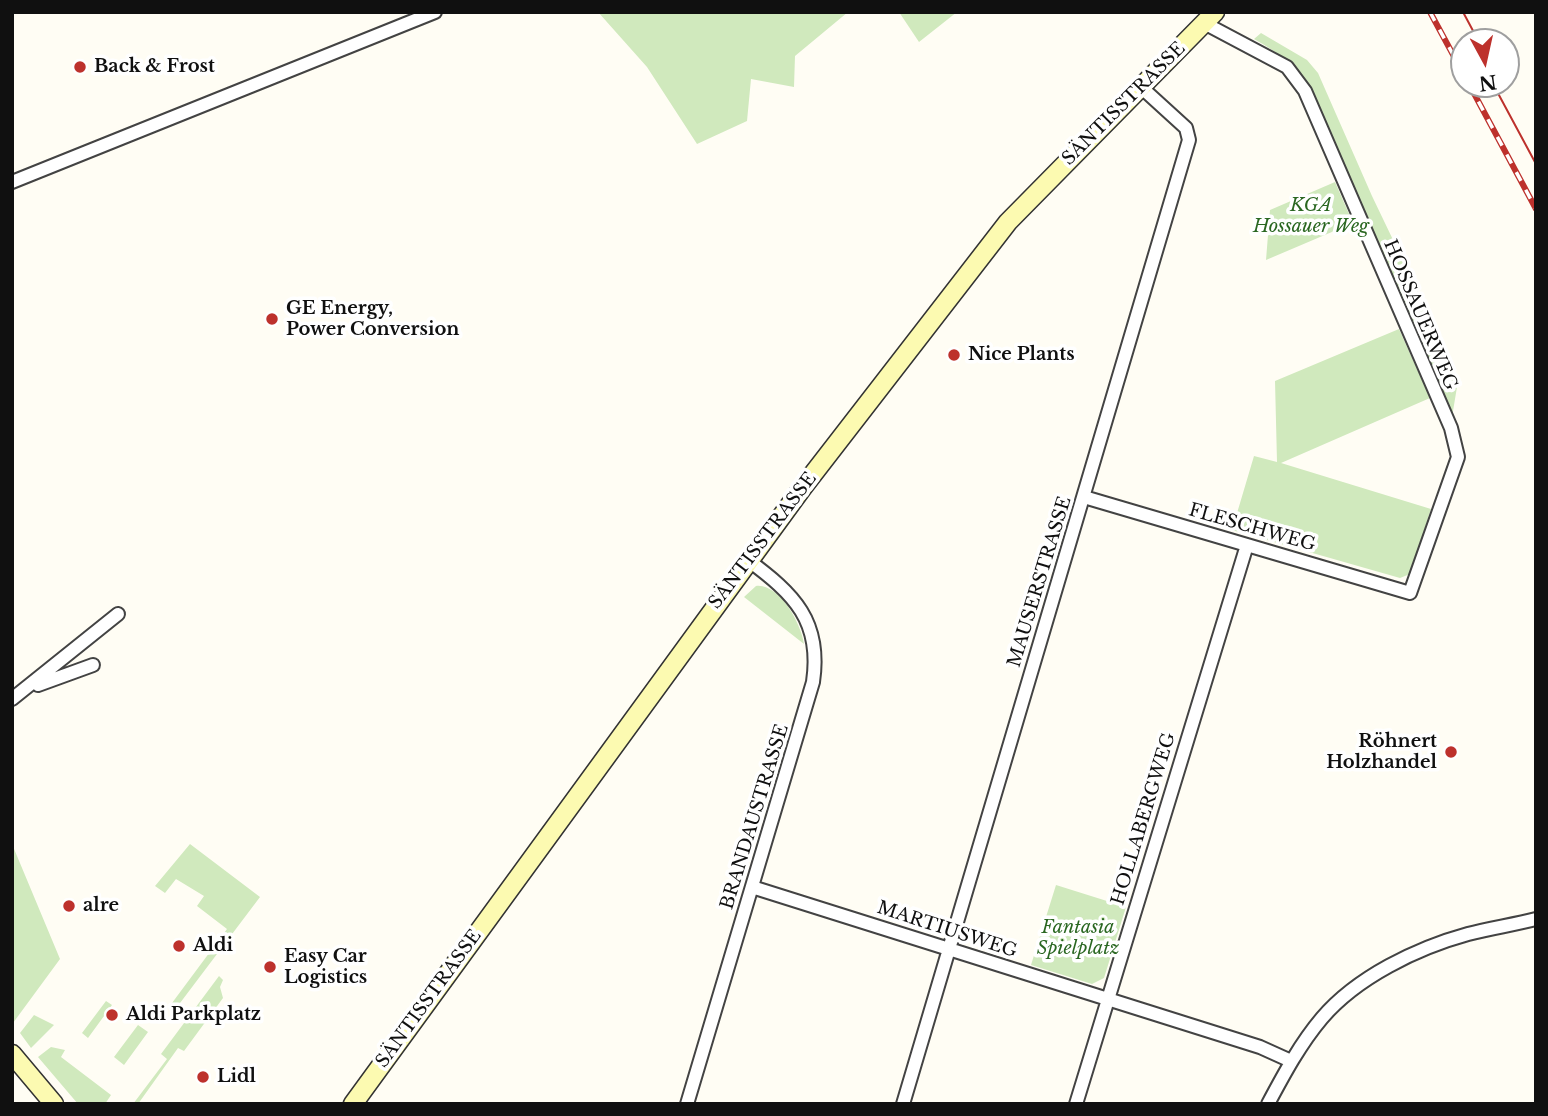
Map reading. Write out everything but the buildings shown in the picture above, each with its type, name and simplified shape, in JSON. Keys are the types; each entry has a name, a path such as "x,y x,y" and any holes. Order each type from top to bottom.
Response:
{"street":[{"path":"12,182 435,12"},
{"name":"SÄNTISSTRASSE","path":"353,1104 748,560 1008,222 1210,18"},
{"name":"HOSSAUERWEG","path":"1210,18 1287,67 1305,91 1451,428 1458,457 1410,593"},
{"name":"MAUSERSTRASSE","path":"903,1104 1189,140 1186,128 1141,87"},
{"name":"FLESCHWEG","path":"1084,497 1410,593"},
{"name":"HOLLABERGWEG","path":"1076,1104 1247,545"},
{"name":"BRANDAUSTRASSE","path":"687,1104 813,682 816,664 811,631 801,607 783,586 748,560"},
{"path":"12,699 118,614"},
{"path":"28,688 93,665"},
{"name":"MARTIUSWEG","path":"752,887 1268,1049 1291,1061"},
{"path":"1268,1104 1291,1061 1323,1017 1346,996 1398,962 1469,933 1536,919"},
{"path":"12,1054 54,1104"}],"green space":[{"path":"598,12 848,12 795,56 794,87 751,79 747,121 697,144 647,67"},
{"path":"899,12 957,12 919,42"},
{"path":"1261,33 1307,60 1318,73 1372,196 1430,317 1457,387 1452,417 1307,87 1284,59 1254,39"},
{"name":"KGA Hossauer Weg","path":"1335,182 1353,223 1266,260 1270,210"},
{"path":"1399,329 1430,398 1281,463 1431,509 1410,574 1400,578 1232,530 1254,456 1277,462 1275,381"},
{"path":"756,586 765,587 781,597 794,616 804,644 744,597"},
{"path":"12,844 60,959 13,1023 12,1022"},
{"path":"190,844 260,897 174,1011 169,1007 227,929 197,906 204,896 176,879 165,893 155,886"},
{"name":"Fantasia Spielplatz","path":"1056,885 1126,907 1104,978 1092,984 1031,965"},
{"path":"219,976 223,980 220,987 223,998 184,1051 178,1048 138,1104 133,1104 167,1059 161,1054"},
{"path":"106,1001 112,1005 88,1038 82,1033"},
{"path":"34,1015 54,1025 31,1048 20,1033"},
{"path":"138,1025 148,1032 124,1065 114,1057"},
{"path":"51,1047 65,1050 61,1057 111,1095 105,1104 78,1104 38,1057"}],"tram line":[{"path":"1463,12 1472,28"},
{"path":"1501,98 1536,164"}],"railway":[{"path":"1430,12 1450,49"},
{"path":"1477,98 1536,209"}],"place":[{"name":"Back & Frost","path":"80,67"},
{"name":"GE Energy, Power Conversion","path":"272,319"},
{"name":"Nice Plants","path":"954,355"},
{"name":"Röhnert Holzhandel","path":"1451,752"},
{"name":"alre","path":"69,906"},
{"name":"Aldi","path":"179,946"},
{"name":"Easy Car Logistics","path":"270,967"},
{"name":"Aldi Parkplatz","path":"112,1015"},
{"name":"Lidl","path":"203,1077"}]}
